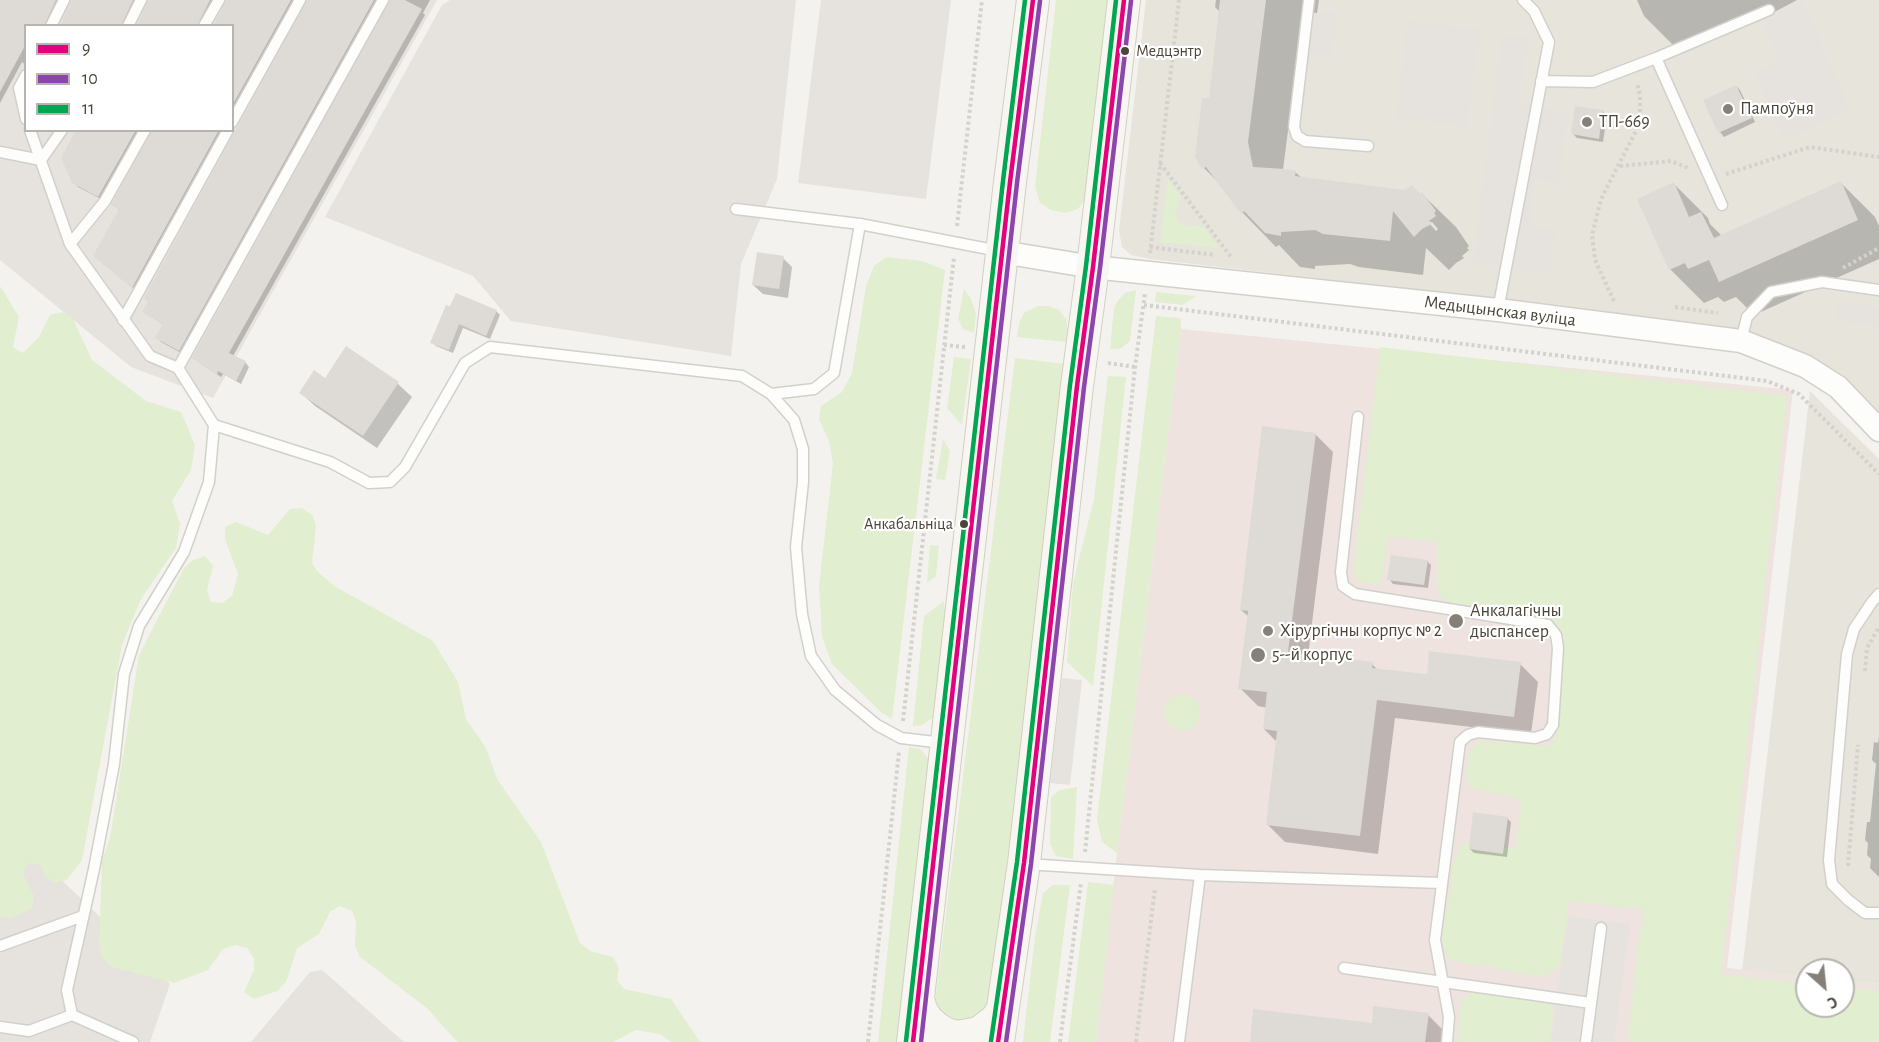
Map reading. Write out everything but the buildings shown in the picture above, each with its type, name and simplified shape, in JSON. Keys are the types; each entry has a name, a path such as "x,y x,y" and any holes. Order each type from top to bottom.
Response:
{"main road":[{"path":"913,1042 1002,252 1033,0"},
{"path":"998,1042 1024,863 1080,360 1124,0"},
{"path":"918,998 921,1010 936,1029 958,1037 979,1033 988,1028 1002,1011"}],"street":[{"name":"Медыцынская вуліца","path":"1002,252 1093,267 1498,310 1740,340 1805,366 1838,387 1879,430"}],"lane":[{"path":"52,24 64,0"},
{"path":"129,24 141,0"},
{"path":"205,24 219,0"},
{"path":"234,118 300,0"},
{"path":"178,368 383,0"},
{"path":"1309,0 1294,127 1297,136 1305,141 1368,146"},
{"path":"1498,310 1549,42 1534,11 1523,0"},
{"path":"1541,81 1593,82 1769,10"},
{"path":"1656,58 1722,205"},
{"path":"24,79 19,88 24,110"},
{"path":"31,132 70,244 150,356 178,368 214,425 209,482 184,552 139,626 124,674 114,764 67,990 72,1015"},
{"path":"40,160 61,132"},
{"path":"70,244 105,201 144,132"},
{"path":"123,320 227,132"},
{"path":"0,152 40,160"},
{"path":"736,208 860,224 1002,252"},
{"path":"771,394 814,389 834,373 860,224"},
{"path":"1740,340 1747,317 1771,292 1822,282 1879,290"},
{"path":"214,425 330,462 369,483 390,482 405,467 465,363 490,347 742,376 771,394 794,420 803,449 803,482 796,547 802,614 810,656 835,690 877,725 901,738 946,743"},
{"path":"1358,417 1341,572 1343,586 1355,594 1548,625 1556,635 1558,648 1553,725 1547,734 1534,738 1478,732 1468,735 1460,742 1435,940 1449,1017 1447,1042"},
{"path":"1879,594 1854,630 1847,654 1828,860 1832,884 1848,900 1865,912 1879,912"},
{"path":"1024,863 1157,873 1441,883"},
{"path":"1179,1042 1200,875"},
{"path":"0,946 83,916"},
{"path":"1586,1042 1601,928"},
{"path":"1344,968 1591,1003"},
{"path":"0,1027 29,1031 72,1015 134,1042"}],"path":[{"path":"867,1042 982,0"},
{"path":"1060,1042 1083,867 1135,367 1179,0"},
{"path":"1614,301 1595,260 1592,234 1601,199 1640,123 1640,95 1633,67"},
{"path":"1619,166 1671,161 1710,179 1810,147 1879,158"},
{"path":"1160,163 1232,257"},
{"path":"1839,270 1879,248"},
{"path":"1144,305 1767,381 1800,394 1879,474"},
{"path":"944,345 974,348"},
{"path":"1108,363 1135,367"},
{"path":"1864,678 1867,648 1879,627"},
{"path":"1848,871 1859,735"},
{"path":"1136,1042 1157,873"}],"shaded area":[{"path":"0,0 437,0 213,398 131,367 0,260"},
{"path":"450,0 796,0 777,179 741,264 731,356 511,321 473,276 325,217 442,5"},
{"path":"821,0 951,0 926,199 798,183"},
{"path":"1146,0 1879,0 1879,413 1831,372 1683,325 1523,302 1131,255 1122,247 1119,230"},
{"path":"1766,0 1803,0 1850,111 1783,140 1754,72 1779,61 1754,5"},
{"path":"1312,10 1337,12 1331,59 1306,56"},
{"path":"1408,21 1480,30 1467,127 1396,118"},
{"path":"1502,34 1528,37 1519,105 1568,112 1559,183 1535,180 1530,226 1555,229 1550,273 1473,263"},
{"path":"1838,302 1879,307 1879,326 1835,320"},
{"name":"Анкалагічны дыспансер","path":"1181,329 1793,390 1727,968 1795,975 1795,1018 1855,1018 1855,981 1879,984 1879,1042 1096,1042"},
{"path":"1810,391 1879,459 1879,984 1855,982 1855,958 1795,958 1795,976 1742,971"},
{"path":"1062,678 1082,680 1070,785 1050,783"},
{"path":"0,821 170,984 150,1042 0,1042"},
{"path":"1568,916 1630,924 1614,1042 1551,1042"},
{"path":"322,970 404,1042 251,1042 310,972"}],"green space":[{"path":"1056,0 1109,0 1086,197 1078,209 1066,213 1051,210 1040,203 1035,187"},
{"path":"1168,180 1181,197 1175,212 1178,222 1185,226 1201,225 1220,248 1160,242"},
{"path":"886,257 922,261 945,270 892,719 882,713 832,664 822,637 819,586 833,463 829,441 819,419 821,406 842,392 852,373 866,286 874,266"},
{"path":"0,286 19,317 13,347 23,353 39,337 50,315 62,312 72,317 92,360 146,401 181,412 195,445 191,470 172,501 180,524 176,548 141,599 122,645 82,860 67,880 55,883 45,876 40,865 27,863 23,874 34,896 32,908 10,919 0,917"},
{"path":"964,289 976,313 974,333 963,329 958,319"},
{"path":"1136,290 1130,341 1120,349 1110,349 1114,308 1125,293"},
{"path":"1156,292 1196,296 1183,305 1155,302"},
{"path":"1038,306 1049,306 1059,310 1066,319 1067,342 1017,337 1019,323 1024,313"},
{"path":"1156,316 1180,318 1181,329 1117,853 1102,842 1097,819"},
{"path":"1380,347 1787,396 1721,975 1795,982 1795,1018 1855,1018 1855,988 1879,990 1879,1042 1627,1042 1643,909 1569,901 1560,967 1542,977 1449,960 1440,940 1450,895 1453,861 1464,842 1516,849 1521,799 1471,788 1466,777 1469,752 1479,741 1553,746 1563,650 1561,632 1548,613 1453,604 1441,597 1437,585 1437,541 1388,537 1381,584 1364,583 1353,574"},
{"path":"954,357 971,359 962,425 947,408"},
{"path":"1015,358 1065,364 990,1009 970,1028 939,1014 935,1002"},
{"path":"1108,376 1126,377 1093,686 1067,662 1073,583 1094,499"},
{"path":"943,439 950,451 945,480 936,479"},
{"path":"302,508 313,516 316,527 312,563 318,572 336,587 433,641 458,682 466,719 486,748 497,779 541,842 580,943 590,951 613,957 619,968 617,980 624,989 671,999 700,1042 672,1042 660,1034 636,1030 613,1042 457,1042 428,1009 360,957 355,946 356,922 352,911 340,906 330,912 319,934 297,948 286,982 277,991 254,999 244,992 254,970 254,958 247,948 235,945 223,949 208,970 174,983 112,967 103,959 99,947 102,861 110,838 139,655 184,568 193,560 205,556 213,566 207,590 211,602 222,603 232,596 238,574 225,539 225,527 236,522 268,535 290,509"},
{"path":"930,545 939,546 936,576 927,583"},
{"path":"944,601 946,633 939,714 922,725 913,726 924,616"},
{"path":"1182,695 1195,700 1200,713 1195,726 1182,731 1169,726 1164,713 1169,700"},
{"path":"909,747 920,749 927,757 932,771 901,1042 878,1042"},
{"path":"1077,787 1073,859 1056,856 1050,844 1051,797 1060,790"},
{"path":"1088,882 1114,885 1096,1042 1068,1042"},
{"path":"1053,885 1070,885 1050,1042 1023,1042 1035,936 1043,893"},
{"path":"1472,993 1549,1000 1554,1012 1549,1042 1457,1042 1463,999"}],"transit line":[{"name":"11","path":"906,1041 1025,0"},
{"name":"9","path":"913,1042 1010,182 1033,0"},
{"name":"11","path":"991,1041 1017,862 1116,0"},
{"name":"9","path":"998,1042 1024,863 1077,386 1124,0"},
{"name":"10","path":"921,1042 1017,183 1040,1"},
{"name":"10","path":"1006,1042 1031,864 1084,387 1131,1"}],"place":[{"name":"Медцэнтр","path":"1125,51"},
{"name":"Пампоўня","path":"1728,109"},
{"name":"ТП-669","path":"1587,122"},
{"name":"Анкабальніца","path":"964,524"},
{"name":"Анкалагічны дыспансер","path":"1456,621"},
{"name":"Хірургічны корпус № 2","path":"1268,631"},
{"name":"5--й корпус","path":"1258,655"}]}
